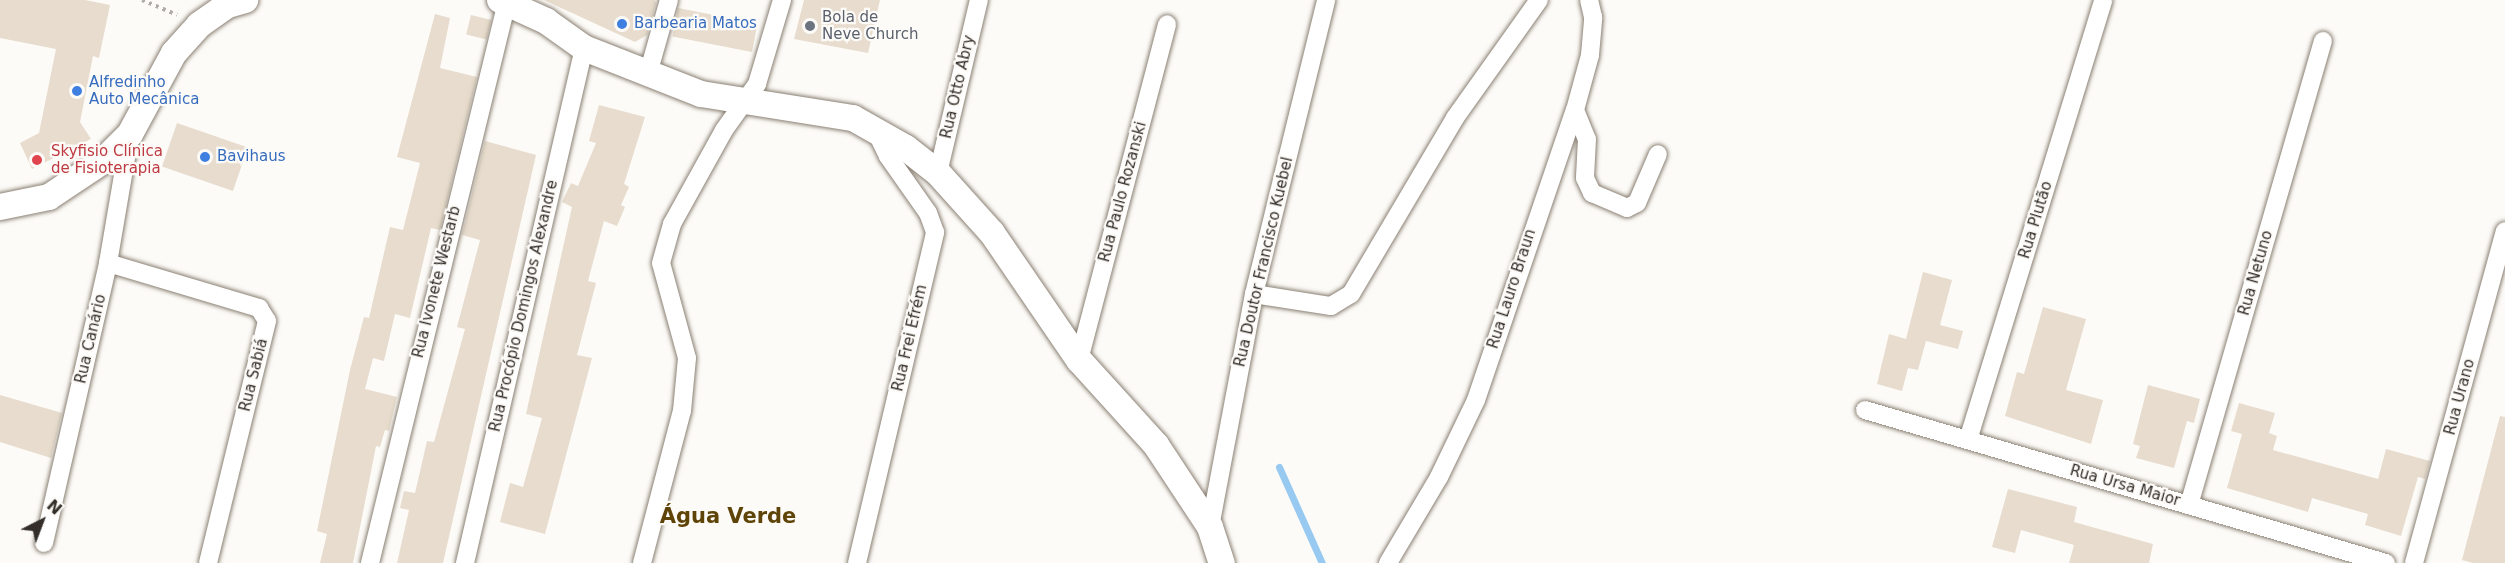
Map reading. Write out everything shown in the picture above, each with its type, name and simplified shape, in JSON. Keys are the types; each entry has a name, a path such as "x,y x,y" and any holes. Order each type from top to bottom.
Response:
{"main road":[{"path":"0,207 49,197 104,161 130,134 174,53 200,25 228,5 245,0"},
{"path":"503,1 546,21 584,48 701,94 746,103 853,118 874,127 938,173 992,233 1079,360 1156,445 1210,527 1222,563"}],"street":[{"path":"648,74 669,0"},
{"path":"642,563 682,411 687,358 661,263 672,224 724,130 746,103 772,47 782,0"},
{"name":"Rua Otto Abry","path":"938,173 979,0"},
{"name":"Rua Doutor Francisco Kuebel","path":"1210,527 1254,294 1326,0"},
{"path":"1254,294 1331,306 1351,294 1455,118 1539,0"},
{"name":"Rua Lauro Braun","path":"1390,560 1439,477 1476,400 1575,110 1590,55 1593,17 1589,0"},
{"name":"Rua Plutão","path":"1968,440 2103,0"},
{"name":"Rua Ivonete Westarb","path":"370,563 503,1"},
{"name":"Rua Paulo Rozanski","path":"1079,360 1167,24"},
{"name":"Rua Netuno","path":"2189,505 2323,41"},
{"name":"Rua Procópio Domingos Alexandre","path":"465,563 584,48"},
{"path":"1575,110 1587,139 1585,177 1592,193 1627,208 1637,203 1658,154"},
{"name":"Rua Frei Efrém","path":"857,563 935,232 928,213 888,156 874,127"},
{"name":"Rua Canário","path":"44,543 108,263 130,134"},
{"name":"Rua Urano","path":"2415,563 2505,231"},
{"name":"Rua Sabiá","path":"108,263 260,308 267,321 208,563"},
{"name":"Rua Ursa Maior","path":"1865,410 2386,563"}],"path":[{"path":"142,0 200,25"}],"building":[{"path":"0,0 85,0 110,5 99,58 93,56 80,122 91,139 32,169 20,143 39,133 56,49 0,38"},
{"path":"544,0 655,0 656,3 647,35 635,42"},
{"path":"804,0 880,0 868,53 794,39"},
{"path":"678,8 758,23 752,52 672,36"},
{"path":"435,14 450,18 440,68 477,77 440,230 431,228 410,318 395,314 384,361 373,358 365,389 397,397 389,431 385,430 380,447 376,446 353,563 320,563 327,534 317,531 350,370 364,317 369,318 390,227 403,230 420,163 397,157"},
{"path":"471,15 491,20 487,39 466,34"},
{"path":"599,105 645,117 624,184 629,187 621,205 625,207 617,226 604,221 588,281 596,283 577,355 592,358 545,534 500,522 510,483 523,487 542,418 526,414 572,207 562,202 571,183 578,186 596,143 589,141"},
{"name":"Bavihaus","path":"177,123 248,147 233,191 162,166"},
{"path":"485,141 536,155 443,563 397,563 409,510 400,508 404,491 415,493 427,441 434,442 465,329 457,327 480,240 462,235"},
{"path":"1923,272 1952,280 1940,325 1963,331 1958,349 1926,341 1918,370 1908,368 1902,391 1877,384 1889,334 1906,339"},
{"path":"2043,307 2086,319 2066,390 2103,400 2091,444 2005,416 2017,372 2024,374"},
{"path":"2148,385 2200,399 2194,423 2187,421 2174,468 2136,458 2140,446 2133,444"},
{"path":"0,395 62,413 51,458 0,442"},
{"path":"2239,403 2275,413 2269,433 2277,436 2273,450 2378,479 2386,449 2430,461 2425,479 2418,477 2401,536 2365,525 2368,514 2312,498 2308,512 2227,488 2242,434 2231,431"},
{"path":"2500,416 2505,417 2505,563 2473,563 2462,560"},
{"path":"2008,489 2077,507 2074,522 2153,544 2149,563 2069,563 2074,545 2021,530 2015,553 1992,547"}],"waterway":[{"path":"1279,467 1322,563"}],"place":[{"name":"Barbearia Matos","path":"622,24"},
{"name":"Bola de Neve Church","path":"810,26"},
{"name":"Alfredinho Auto Mecânica","path":"77,91"},
{"name":"Bavihaus","path":"205,157"},
{"name":"Skyfisio Clínica de Fisioterapia","path":"37,160"}],"district":[{"name":"Água Verde","path":"728,516"}]}
